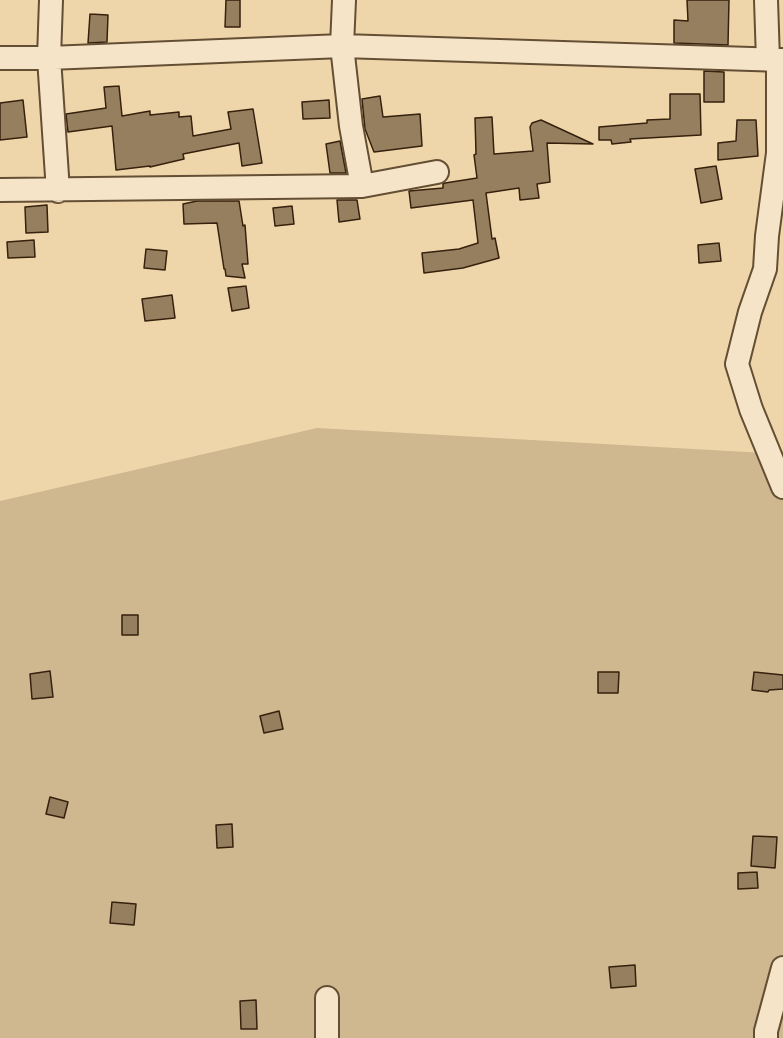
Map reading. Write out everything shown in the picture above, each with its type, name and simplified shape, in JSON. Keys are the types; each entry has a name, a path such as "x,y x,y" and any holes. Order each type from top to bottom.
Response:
{"street":[{"path":"51,0 49,58 58,190"},
{"path":"344,0 342,46 351,126 362,186"},
{"path":"766,0 776,60 778,153 765,269 750,312 737,364 751,410 783,487"},
{"path":"0,58 342,46 776,60"},
{"path":"0,190 362,186 437,172"},
{"path":"766,1038 783,968"},
{"path":"327,998 327,1038"}],"shaded area":[{"path":"317,428 783,454 783,1038 0,1038 0,501"}],"building":[{"path":"226,0 240,0 240,27 225,27"},
{"path":"687,0 729,0 728,45 674,43 674,20 688,21"},
{"path":"90,14 108,15 107,42 88,43"},
{"path":"704,71 724,72 724,102 704,102"},
{"path":"119,86 122,116 150,111 150,115 179,112 179,117 191,116 193,136 231,129 228,112 253,109 262,163 242,166 239,143 183,154 184,159 150,167 116,170 112,126 68,132 66,114 106,108 104,87"},
{"path":"670,94 700,94 701,135 630,139 631,142 612,144 611,140 599,140 599,127 670,119"},
{"path":"380,96 383,117 420,114 422,146 374,152 365,129 362,99"},
{"path":"23,100 27,137 0,140 0,103"},
{"path":"329,100 330,118 303,119 302,102"},
{"path":"492,117 494,154 533,151 530,127 532,123 541,120 593,144 547,143 550,182 537,184 539,198 520,200 519,188 486,193 492,239 495,238 499,258 463,268 424,273 422,253 459,249 478,243 473,200 411,208 409,191 443,188 445,183 477,178 474,155 476,154 475,118"},
{"path":"737,120 756,120 758,156 718,160 718,143 736,141"},
{"path":"340,141 346,173 330,173 326,144"},
{"path":"716,166 722,199 701,203 695,169"},
{"path":"337,200 357,200 360,219 339,222"},
{"path":"197,201 239,201 243,226 245,225 248,264 242,264 245,278 226,276 217,223 184,224 183,204"},
{"path":"47,205 48,232 26,233 25,207"},
{"path":"292,206 294,224 275,226 273,208"},
{"path":"34,240 35,257 8,258 7,242"},
{"path":"719,243 721,261 699,263 698,245"},
{"path":"146,249 167,251 165,270 144,268"},
{"path":"246,286 249,308 232,311 228,288"},
{"path":"172,295 175,318 145,321 142,299"},
{"path":"122,615 138,615 138,635 122,635"},
{"path":"50,671 53,697 32,699 30,674"},
{"path":"598,672 619,672 618,693 598,693"},
{"path":"754,672 783,675 783,689 768,692 752,690"},
{"path":"279,711 283,729 264,733 260,716"},
{"path":"50,797 68,802 64,818 46,814"},
{"path":"232,824 233,847 217,848 216,825"},
{"path":"753,836 777,837 775,868 751,866"},
{"path":"757,872 758,888 738,889 738,873"},
{"path":"112,902 136,904 134,925 110,923"},
{"path":"635,965 636,986 611,988 609,967"},
{"path":"256,1000 257,1029 241,1029 240,1001"}]}
